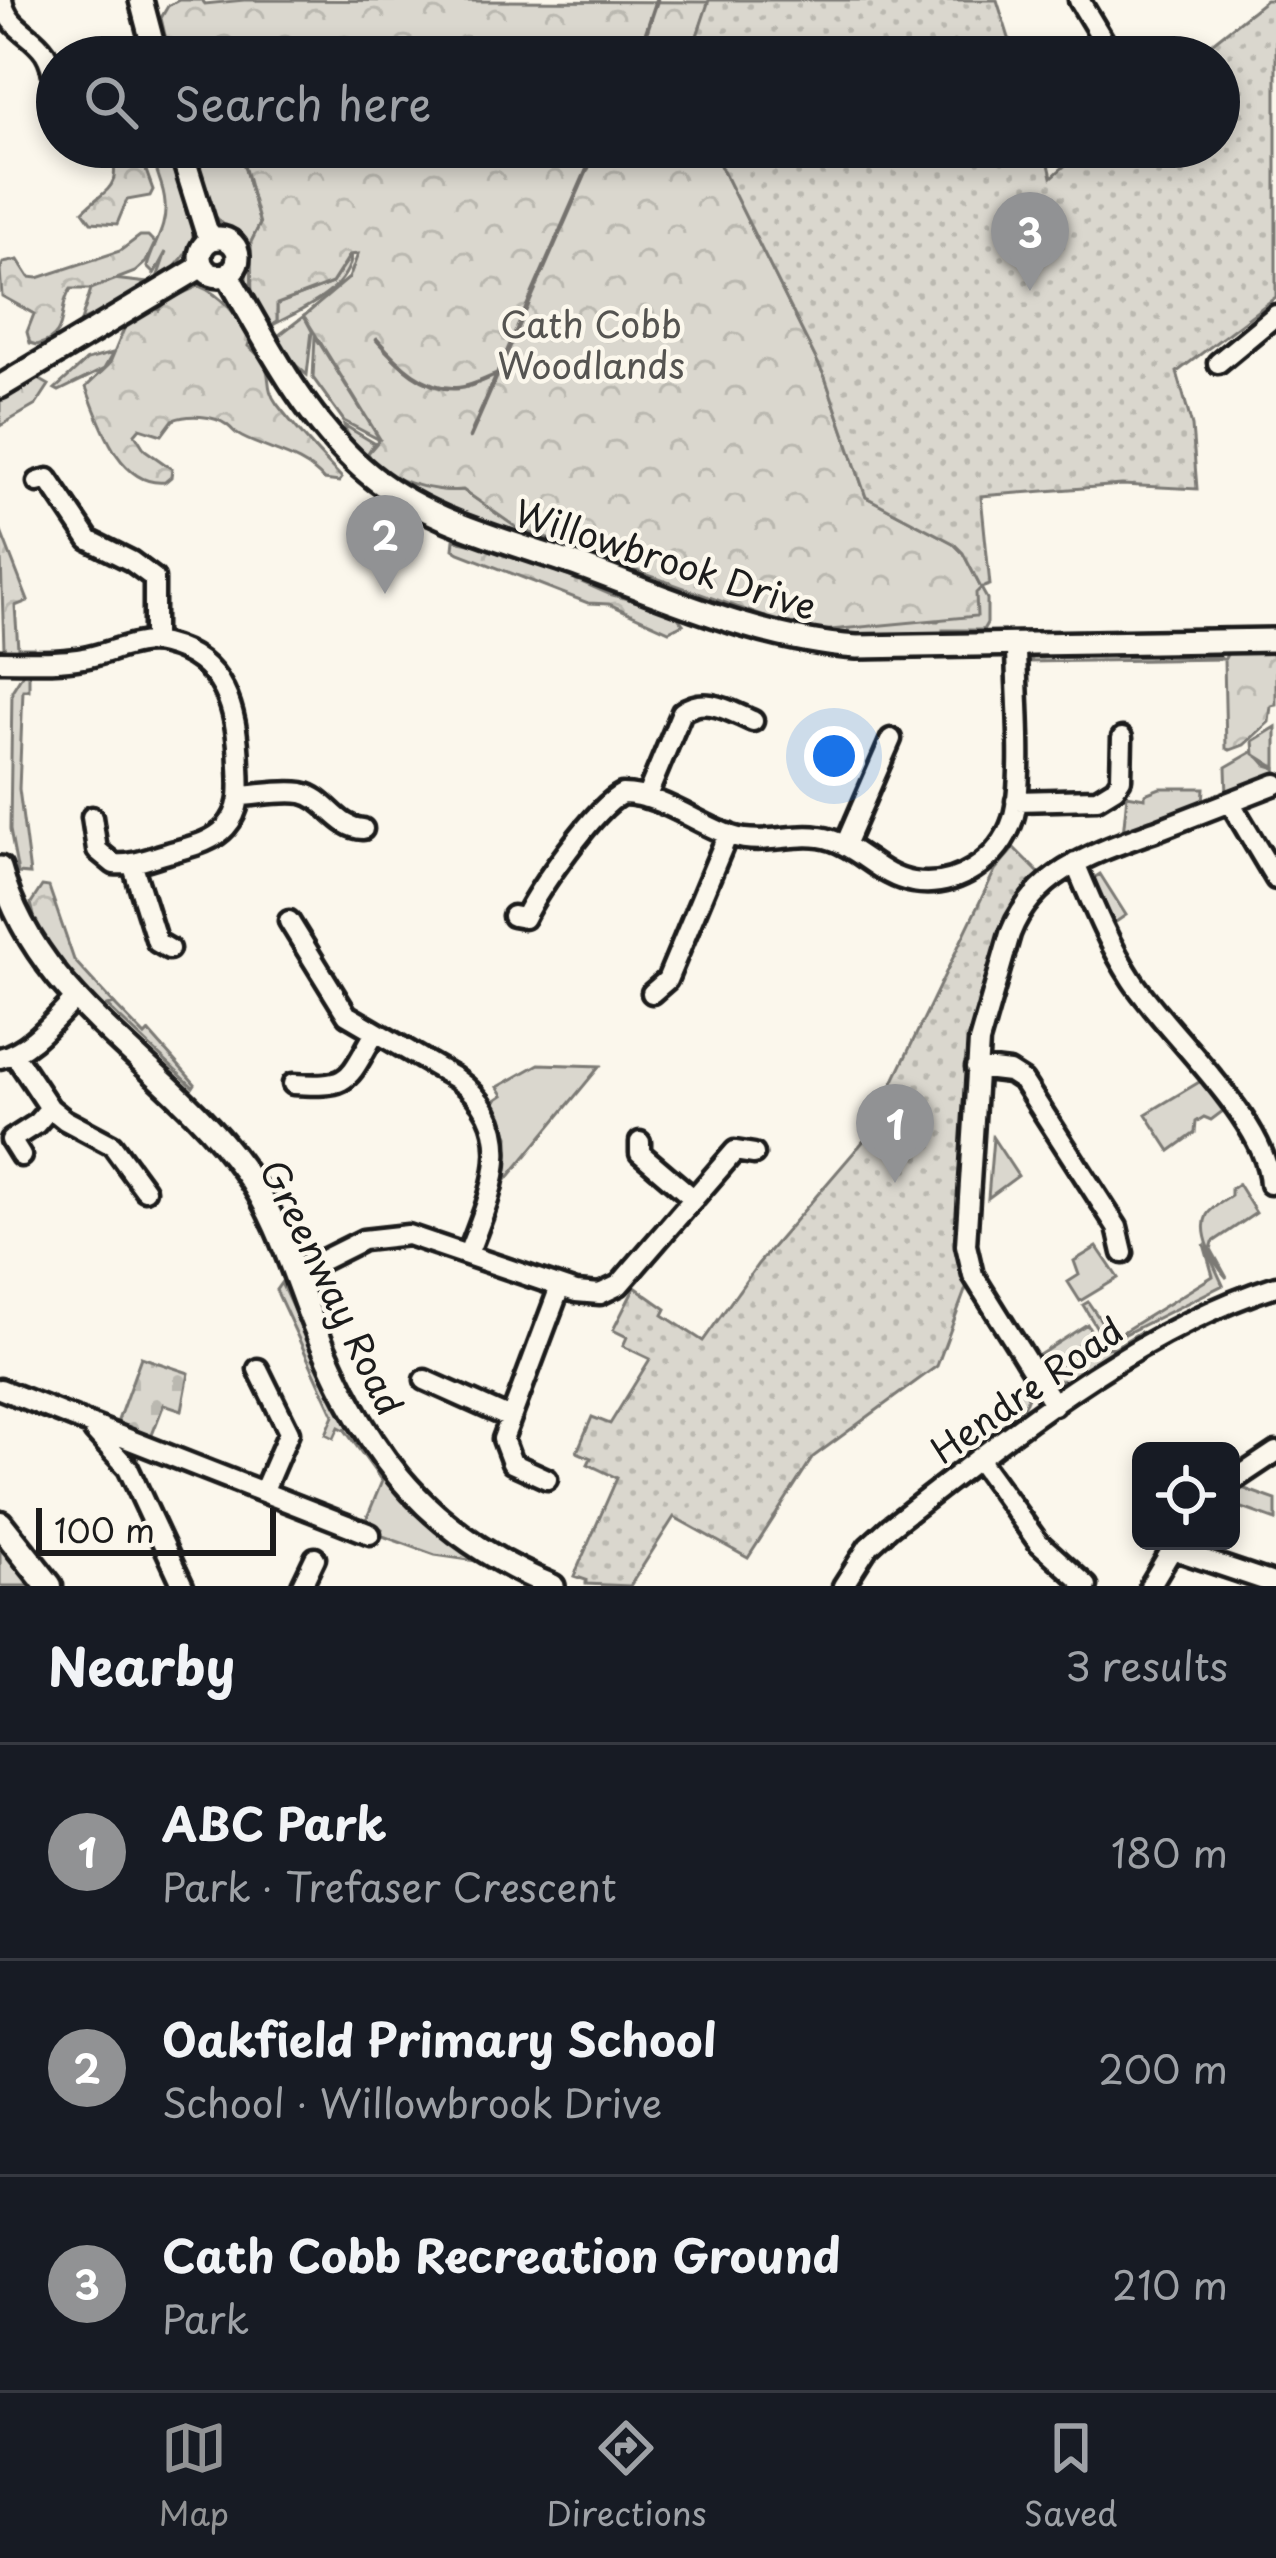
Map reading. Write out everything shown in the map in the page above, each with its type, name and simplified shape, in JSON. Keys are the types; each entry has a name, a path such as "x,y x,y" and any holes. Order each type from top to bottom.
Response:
{"main road":[{"path":"0,1524 49,1586"}],"street":[{"path":"2,0 9,20 36,46"},
{"path":"141,0 150,36"},
{"path":"1079,0 1101,36"},
{"path":"187,168 206,230 213,239 228,240 237,250 236,265 227,274 212,275 202,266 201,251 213,239"},
{"path":"0,387 202,266"},
{"name":"Willowbrook Drive","path":"227,274 284,372 323,427 367,473 416,505 782,637 857,647 1276,640"},
{"path":"1218,363 1276,315"},
{"path":"38,482 48,479 89,540 131,560 154,578 154,642"},
{"path":"0,661 79,659 154,642 197,659 229,694 238,735 240,796 231,822 212,839 114,864 104,860 93,837 92,817"},
{"path":"512,916 524,918 535,897 612,799 622,794 646,798 728,834 771,842 815,836 845,845 903,880 948,880 985,861 998,848 1014,817 1016,645"},
{"path":"646,798 682,712 690,706 713,704 753,721"},
{"path":"1016,801 1097,800 1120,779 1122,738"},
{"path":"845,845 891,739"},
{"path":"1054,1406 973,1275 968,1258 976,1068 991,998 1016,920 1040,889 1076,863 1276,784"},
{"path":"240,796 303,793 350,828 362,829"},
{"path":"1230,802 1276,879"},
{"path":"652,993 668,980 728,834"},
{"path":"132,863 157,942 169,950"},
{"path":"1076,863 1108,938 1131,977 1234,1108 1269,1161 1270,1184"},
{"name":"Greenway Road","path":"0,868 27,938 75,999 230,1151 274,1223 344,1396 398,1479 449,1529 500,1563 544,1584"},
{"path":"290,921 337,1003 358,1025 469,1088 489,1116 498,1151 496,1168 468,1254"},
{"path":"75,999 41,1034 7,1056 50,1108 112,1145 120,1173 145,1190"},
{"path":"293,1084 332,1086 350,1076 375,1034"},
{"path":"976,1068 1010,1072 1023,1082 1118,1228 1123,1253"},
{"path":"21,1156 11,1140 50,1108"},
{"path":"640,1142 640,1153 694,1198"},
{"path":"295,1274 363,1240 389,1234 423,1238 587,1295 620,1285 735,1151 754,1154"},
{"name":"Hendre Road","path":"842,1586 868,1547 1054,1406 1170,1330 1276,1286"},
{"path":"547,1479 507,1457 502,1439 536,1360 560,1287"},
{"path":"258,1369 289,1432 264,1490"},
{"path":"425,1380 510,1418"},
{"path":"0,1389 370,1534"},
{"path":"84,1423 128,1468 183,1586"},
{"path":"128,1468 148,1446"},
{"path":"1240,1477 1276,1452"},
{"path":"978,1460 1038,1542 1087,1586"},
{"path":"1150,1586 1171,1550"},
{"path":"1187,1550 1276,1584"},
{"path":"298,1583 314,1558"}],"green space":[{"path":"179,0 205,4 244,0 709,2 697,36 165,36 161,18"},
{"path":"709,0 997,0 1008,36 697,36"},
{"path":"1266,0 1276,0 1276,297 1177,372 1192,426 1197,489 1122,485 981,496 990,585 981,588 953,543 866,497 825,377 721,168 1050,168 1052,177 1062,168 1240,168 1240,36 1221,36"},
{"path":"145,168 153,190 150,196 127,200 117,224 91,222 83,211 111,185 115,171"},
{"path":"156,168 176,168 187,195 193,233 189,249 160,283 157,278 166,252 154,274 147,267 162,229 164,195"},
{"path":"196,168 245,168 260,224 251,242 252,303 246,282 247,248 213,214"},
{"name":"Cath Cobb Woodlands","path":"245,168 721,168 825,377 866,497 953,543 963,553 981,588 976,593 977,616 820,631 773,620 517,528 463,490 424,487 396,478 368,453 380,439 304,316 349,278 358,254 350,255 332,283 277,304 277,321 268,328 252,303 251,242 260,224"},
{"path":"140,236 155,243 146,262 135,272 91,289 71,289 55,335 37,345 30,343 27,332 34,314 2,296 3,263 18,260 29,277 38,278 120,251"},
{"path":"352,254 333,289 273,325 277,304 332,283"},
{"path":"113,279 148,283 143,285 146,292 81,321 91,289"},
{"path":"199,286 222,300 251,336 248,346 264,362 272,396 342,478 339,482 324,480 296,459 208,417 173,420 162,435 140,428 135,434 145,450 172,469 165,482 135,474 113,449 86,387 109,365 127,322"},
{"path":"304,316 312,331 307,375 274,339"},
{"path":"315,336 380,440 344,421 313,378"},
{"path":"113,353 104,369 55,389 87,360"},
{"path":"35,377 49,385 36,405 0,426 0,396"},
{"path":"344,425 374,443 368,453 412,481 463,490 518,528 773,620 820,631 906,620 938,621 981,588 987,599 987,623 983,630 943,630 943,634 842,636 766,624 444,508 372,466"},
{"path":"0,529 28,601 15,606 18,648 32,648 27,653 9,655 4,648"},
{"path":"454,540 513,552 609,594 673,611 683,624 669,631 609,604 588,603 459,553 453,549"},
{"path":"1228,653 1276,653 1276,705 1271,706 1269,722 1244,745 1230,750 1226,748 1224,660"},
{"path":"1033,658 1222,659 1029,662"},
{"path":"24,672 29,672 29,690 23,690 19,789 30,874 18,873 10,830 12,691"},
{"path":"1276,727 1276,768 1254,754 1253,741"},
{"path":"1254,751 1266,765 1276,768 1276,777 1227,796 1226,767"},
{"path":"1160,788 1204,788 1203,804 1123,835 1127,795 1145,798"},
{"path":"1014,848 1042,876 972,1041 969,1280 937,1366 813,1457 748,1558 674,1517 630,1586 586,1584 574,1576 617,1478 588,1464 591,1458 577,1452 592,1417 610,1424 650,1359 623,1346 627,1337 613,1330 635,1287 666,1309 663,1315 703,1341 758,1264 867,1137 995,870"},
{"path":"1100,874 1126,915 1113,924 1092,879"},
{"path":"42,886 49,887 74,960 114,1004 89,1003 39,937 31,903"},
{"path":"114,1004 145,1036 149,1032 193,1087 107,1006"},
{"path":"539,1064 600,1066 506,1180 508,1136 494,1101 503,1095 498,1087"},
{"path":"1201,1081 1223,1111 1211,1120 1204,1117 1196,1122 1195,1133 1170,1151 1146,1114"},
{"path":"993,1138 1018,1176 988,1198"},
{"path":"1238,1184 1256,1213 1213,1242 1211,1249 1227,1278 1209,1248 1205,1222"},
{"path":"1204,1244 1223,1285 1111,1341 1103,1338 1083,1305 1088,1302 1113,1338 1213,1276"},
{"path":"1097,1247 1118,1278 1080,1301 1068,1282 1079,1275 1074,1261"},
{"path":"281,1283 349,1427 339,1427 334,1438 326,1434 334,1415 276,1290"},
{"path":"1087,1324 1097,1341 1079,1344 1041,1368 1036,1357"},
{"path":"1142,1335 1071,1380 1057,1381 1045,1375 1083,1350 1115,1347"},
{"path":"141,1357 189,1373 182,1410 164,1404 150,1440 116,1426"},
{"path":"1026,1381 1026,1402 1011,1418 998,1399"},
{"path":"349,1427 408,1502 483,1562 435,1555 380,1535 382,1529 366,1520 382,1481 345,1430"},
{"path":"1240,1490 1276,1500 1276,1520 1240,1507"},
{"path":"0,1542 34,1586 0,1586"}],"waterway":[{"path":"645,36 657,0"},
{"path":"470,437 588,168"},
{"path":"377,340 403,366 435,385 464,387 496,375"}],"place":[{"name":"Cath Cobb Recreation Ground","path":"1030,291"},
{"name":"Oakfield Primary School","path":"385,594"},
{"name":"ABC Park","path":"895,1183"}]}
